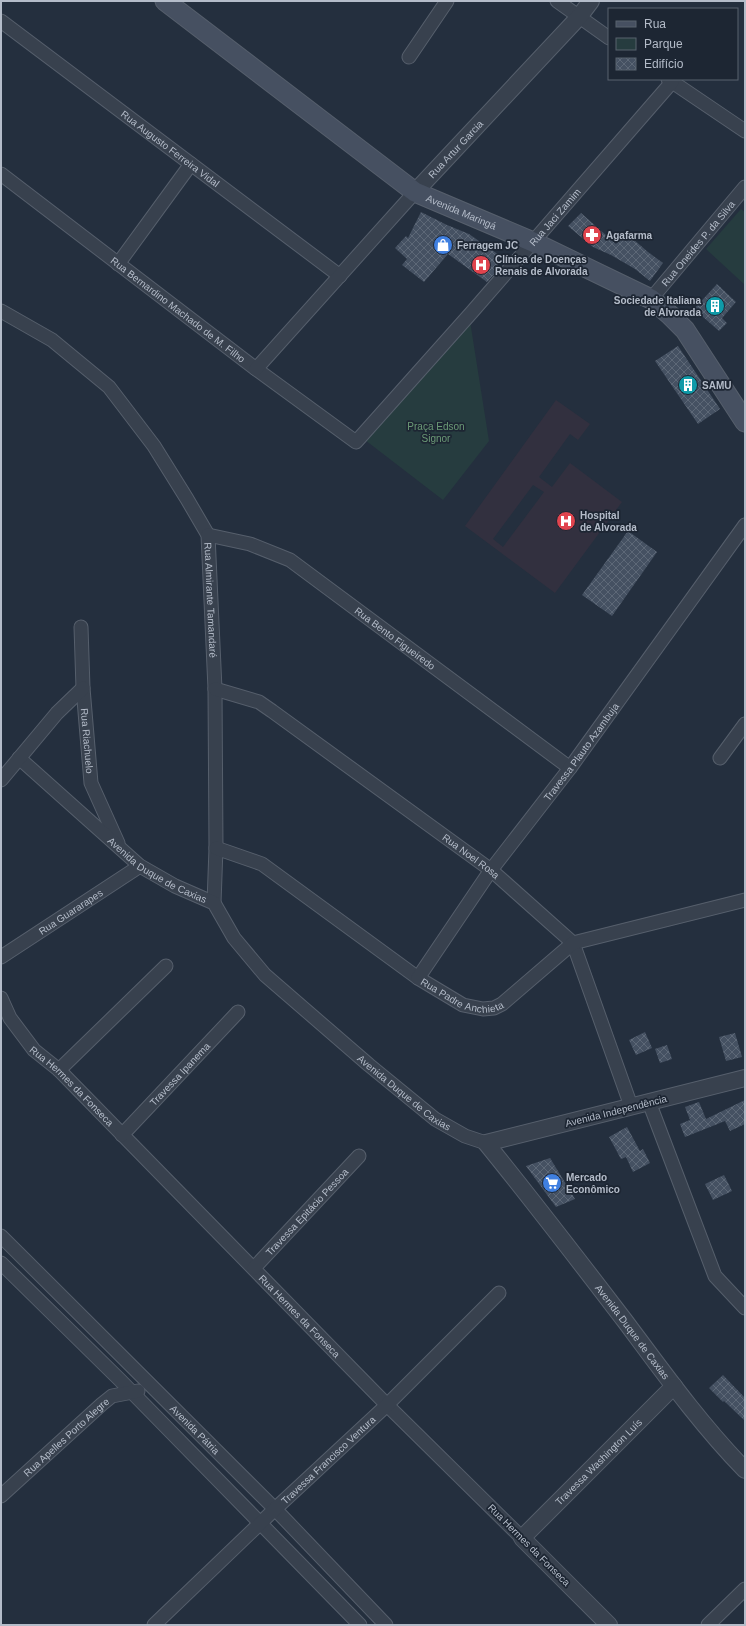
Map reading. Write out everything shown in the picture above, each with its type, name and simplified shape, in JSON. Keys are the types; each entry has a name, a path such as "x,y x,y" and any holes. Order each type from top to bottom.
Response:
{"main road":[{"name":"Avenida Maringá","path":"165,1 415,192 533,242 651,299 685,330 745,422"}],"street":[{"path":"409,57 447,1"},
{"path":"557,1 608,37"},
{"name":"Rua Artur Garcia","path":"256,369 415,192 579,16 591,1"},
{"name":"Rua Augusto Ferreira Vidal","path":"1,21 340,276"},
{"path":"670,80 745,131"},
{"name":"Rua Jaci Zamim","path":"356,442 533,242 670,80"},
{"path":"118,264 191,164"},
{"name":"Rua Bernardino Machado de M. Filho","path":"1,174 256,369 356,442"},
{"name":"Rua Oneides P. da Silva","path":"651,299 745,187"},
{"name":"Rua Almirante Tamandaré","path":"1,312 52,340 109,387 154,446 208,535 215,689 216,848 214,903"},
{"name":"Travessa Plauto Azambuja","path":"418,978 491,870 570,768 745,525"},
{"name":"Rua Bento Figueiredo","path":"208,535 250,544 290,560 570,768"},
{"name":"Rua Riachuelo","path":"81,627 83,688 91,783 120,848"},
{"path":"1,780 57,713 83,688"},
{"name":"Rua Noel Rosa","path":"215,689 259,702 272,711 491,870 573,943 631,1106"},
{"path":"720,758 745,724"},
{"name":"Avenida Duque de Caxias","path":"19,758 140,866 175,886 214,903 234,938 265,975 434,1119 465,1136 486,1144 553,1226 674,1386 745,1470"},
{"name":"Rua Padre Anchieta","path":"216,848 262,864 418,978 463,1006 483,1009 494,1008 502,1004 573,943 745,900"},
{"name":"Rua Guararapes","path":"1,957 140,866"},
{"path":"59,1070 166,966"},
{"name":"Rua Hermes da Fonseca","path":"1,998 10,1018 34,1050 59,1070 387,1405 609,1625"},
{"name":"Travessa Ipanema","path":"122,1135 238,1012"},
{"name":"Avenida Independência","path":"486,1144 745,1078"},
{"path":"649,1102 715,1276 745,1308"},
{"name":"Travessa Epitácio Pessoa","path":"254,1268 359,1156"},
{"name":"Avenida Pátria","path":"1,1236 275,1509 381,1623"},
{"name":"Avenida Pátria","path":"1,1263 132,1392 360,1625"},
{"name":"Travessa Francisco Ventura","path":"154,1625 275,1509 387,1405 500,1293"},
{"path":"82,1343 96,1330"},
{"name":"Travessa Washington Luís","path":"522,1538 674,1386"},
{"name":"Rua Apelles Porto Alegre","path":"3,1492 112,1396 132,1392 156,1390"},
{"path":"207,1470 222,1457"},
{"path":"306,1571 321,1557"},
{"path":"708,1625 745,1589"}],"shaded area":[{"name":"Hospital de Alvorada","path":"556,400 590,424 578,440 570,434 539,477 552,487 570,463 622,502 555,593 465,526","holes":["533,485 544,492 503,547 493,539"]}],"green space":[{"path":"741,209 745,212 745,285 706,249"},
{"name":"Praça Edson Signor","path":"470,321 489,441 443,500 365,440"}],"building":[{"path":"421,212 469,234 499,255 497,271 487,282 448,254 424,282 402,265 407,259 395,248 406,236 408,238"},
{"path":"581,213 616,244 626,233 663,263 650,281 635,269 611,255 593,247 568,226"},
{"name":"Sociedade Italiana de Alvorada","path":"717,284 736,302 722,318 727,323 719,331 694,309"},
{"name":"SAMU","path":"678,346 720,409 698,424 655,361"},
{"path":"628,531 657,552 612,616 582,595"},
{"path":"645,1032 652,1048 636,1055 629,1040"},
{"path":"735,1033 742,1057 726,1061 719,1037"},
{"path":"667,1045 672,1059 660,1063 655,1049"},
{"path":"745,1100 745,1124 730,1131 725,1121 685,1137 680,1124 690,1120 685,1107 699,1102 706,1119"},
{"path":"627,1127 640,1151 643,1149 650,1163 633,1172 626,1157 621,1159 609,1137"},
{"name":"Mercado Econômico","path":"550,1158 575,1199 556,1207 526,1166"},
{"path":"724,1175 732,1191 713,1200 705,1184"},
{"path":"723,1375 745,1398 745,1421 709,1388"}],"place":[{"name":"Agafarma","path":"592,235"},
{"name":"Ferragem JC","path":"443,245"},
{"name":"Clínica de Doenças Renais de Alvorada","path":"481,265"},
{"name":"Sociedade Italiana de Alvorada","path":"715,306"},
{"name":"SAMU","path":"688,385"},
{"name":"Hospital de Alvorada","path":"566,521"},
{"name":"Mercado Econômico","path":"552,1183"}]}
